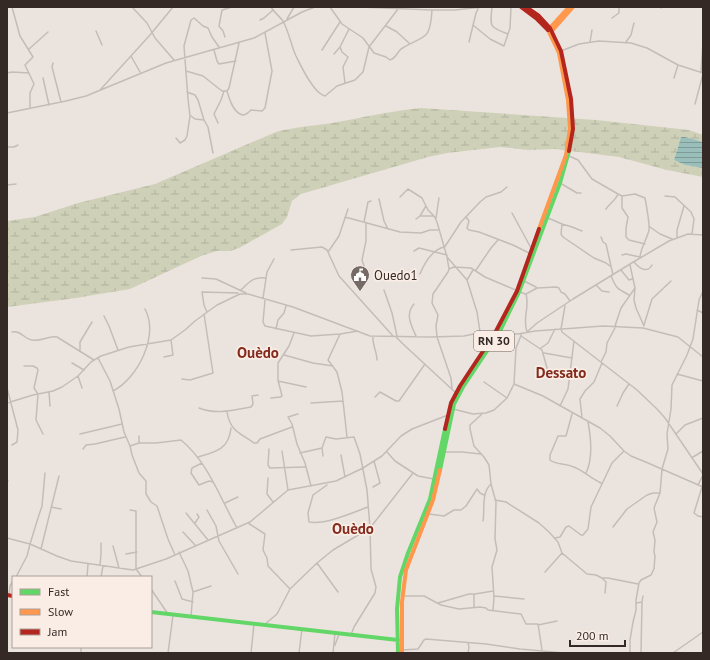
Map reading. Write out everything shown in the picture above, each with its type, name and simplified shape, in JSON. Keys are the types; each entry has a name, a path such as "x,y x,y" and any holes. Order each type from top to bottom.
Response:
{"main road":[{"path":"521,7 550,30"},
{"path":"526,7 539,16 550,30"},
{"path":"550,30 569,7"},
{"path":"550,30 573,7"},
{"name":"RN 30","path":"401,652 401,596 406,570 428,514 437,486 453,409 458,394 485,355 524,280 560,183 568,156 572,129 572,112 561,51 550,30"},
{"name":"RN 30","path":"518,291 532,248 562,168 566,155 570,129 570,112 564,80 558,53 550,30"},
{"name":"RN 30","path":"401,652 398,640 397,609 400,577 430,499 451,403 456,393 497,333"},
{"path":"152,612 398,640"}],"street":[{"path":"12,7 20,36 33,57 25,64 34,84 30,93 30,108"},
{"path":"132,7 147,23 158,41 174,60"},
{"path":"99,91 173,7"},
{"path":"225,37 219,26 220,15 222,10 232,7"},
{"path":"271,7 283,22 296,56 316,91 325,96 337,86 355,80 364,72 369,47 398,9"},
{"path":"286,20 294,7"},
{"path":"7,113 49,105 99,91 140,72 174,60 254,38 286,20 315,7"},
{"path":"330,7 340,22 363,38 374,53 392,60 400,50 425,37 428,33 432,10"},
{"path":"359,7 432,10 482,7"},
{"path":"469,42 476,13 479,7"},
{"path":"492,7 492,27 508,34"},
{"path":"473,25 490,39 504,46 508,34 511,7"},
{"path":"612,18 619,13 619,7"},
{"path":"260,20 273,10"},
{"path":"176,138 180,142 185,140 190,122 184,57 185,37 191,20 194,18 203,26 208,28 219,48"},
{"path":"322,50 340,22"},
{"path":"626,42 632,35 634,23"},
{"path":"386,25 397,32 410,44"},
{"path":"334,54 340,48 349,29"},
{"path":"590,43 592,30"},
{"path":"96,31 102,46"},
{"path":"29,49 48,32"},
{"path":"239,43 236,61 227,91 231,103 236,110 244,115 251,110 262,111 265,108 272,71 265,32"},
{"path":"561,51 579,44 599,41 618,43 626,42 647,48 678,65 702,73"},
{"path":"695,104 702,73 703,42"},
{"path":"340,48 348,57 343,68 345,83"},
{"path":"214,49 216,61 219,64 236,61"},
{"path":"131,56 140,72"},
{"path":"53,63 52,67 61,102"},
{"path":"674,78 678,65"},
{"path":"186,71 207,78 224,92"},
{"path":"7,73 29,73"},
{"path":"43,78 49,105"},
{"path":"187,92 197,96 208,128 213,153"},
{"path":"218,123 214,114 222,100 224,92"},
{"path":"190,116 194,119 204,120"},
{"path":"190,122 194,119"},
{"path":"7,147 14,147 18,145"},
{"path":"568,156 578,160 592,179 618,194 622,196 635,194 645,198 650,227 640,258"},
{"path":"560,183 577,193 581,193"},
{"path":"7,185 16,184"},
{"path":"420,274 424,263 430,258 434,251 444,248 466,217 480,202 486,197 501,192 507,187"},
{"path":"400,198 406,189 409,189 422,198 436,219"},
{"path":"606,209 618,194"},
{"path":"622,196 622,208 628,217 626,237 629,240 645,244"},
{"path":"665,196 675,198 688,209 694,217 692,234"},
{"path":"438,198 436,219 447,256 449,269 447,275 433,294 432,298 433,306 438,315 436,326 437,336 451,378 452,388"},
{"path":"379,199 384,221 389,229"},
{"path":"364,266 362,260 366,241 365,223 367,205 368,202 371,201"},
{"path":"416,219 420,216 426,206"},
{"path":"677,238 677,230 684,206"},
{"path":"328,252 339,236 348,209"},
{"path":"512,213 532,248"},
{"path":"420,216 434,216"},
{"path":"345,217 400,232 413,233 438,229"},
{"path":"466,217 468,221 468,230 479,232 530,254"},
{"path":"546,218 582,231"},
{"path":"562,224 561,234 563,237 594,258 610,266"},
{"path":"650,227 673,240"},
{"path":"527,332 537,323 565,306 570,301 630,265 634,261 677,238 692,234 703,235"},
{"path":"601,237 603,242 606,244 614,285 618,291 630,296"},
{"path":"476,271 498,240"},
{"path":"291,250 324,248 328,252 339,276 395,336 456,393"},
{"path":"414,251 419,248 434,251 447,256 468,280 480,333"},
{"path":"622,255 626,254 640,258"},
{"path":"631,255 640,268 646,270 652,265"},
{"path":"274,259 267,272 263,325 311,336 358,332"},
{"path":"630,265 635,288 634,300 644,327"},
{"path":"449,269 468,268 526,294 537,288 556,287 560,292 565,294 570,301"},
{"path":"468,280 473,270"},
{"path":"621,270 630,280 633,279"},
{"path":"241,290 253,279 260,277 266,278"},
{"path":"202,278 216,279 248,294 310,313 358,332 373,336 464,336 480,333 522,333 615,326 644,327 678,337 703,357"},
{"path":"524,280 537,288"},
{"path":"644,327 652,299 671,281"},
{"path":"596,285 602,291 609,292"},
{"path":"582,419 580,399 585,391 594,382 621,308 635,288"},
{"path":"384,290 392,313 395,336"},
{"path":"630,653 630,640 636,610 638,584 641,580 651,575 654,569 655,540 653,532 657,519 654,510 660,493 662,468 668,449 667,434 671,409 672,385 686,359 690,347 697,310 703,291"},
{"path":"207,312 204,305 202,292 248,294"},
{"path":"7,403 62,387 78,376 94,360 118,350 147,343 170,340 207,312 230,298 240,294"},
{"path":"526,294 528,307 524,320 527,332"},
{"path":"414,304 412,306 409,319 416,336"},
{"path":"276,329 278,320 284,313 286,305"},
{"path":"565,306 561,329 562,332 630,384 648,399 662,414 703,475 698,485"},
{"path":"113,391 123,384 136,370 147,343 150,325 145,309"},
{"path":"697,310 703,313"},
{"path":"182,379 190,380 213,373 204,314"},
{"path":"104,316 118,350"},
{"path":"80,350 80,342 92,322"},
{"path":"541,348 548,343 555,330"},
{"path":"12,332 18,332 31,340 57,337 94,360"},
{"path":"271,398 282,396 278,381 278,363 291,343 294,333"},
{"path":"453,409 473,414 482,414 494,410 507,398 514,384 516,348 522,333"},
{"path":"340,334 328,360 338,375 343,401 347,437"},
{"path":"373,336 377,360"},
{"path":"521,336 541,348 544,353 547,375"},
{"path":"164,356 173,355 170,340"},
{"path":"560,406 568,389 574,341"},
{"path":"544,353 572,358"},
{"path":"284,355 312,363 333,366"},
{"path":"98,358 110,381 119,409 125,436 139,473 146,480 146,494 151,502 157,506 175,555"},
{"path":"72,363 84,370"},
{"path":"375,397 378,392 381,392 396,401 399,401 425,364"},
{"path":"24,366 32,366 37,368 38,373 34,388 38,394 35,417 42,434"},
{"path":"677,374 703,382"},
{"path":"78,376 82,388"},
{"path":"278,381 306,387"},
{"path":"484,382 507,398"},
{"path":"514,384 560,406 588,422 610,436 624,451 631,456 662,468 703,487 694,513 703,517"},
{"path":"617,406 623,393 630,384"},
{"path":"7,388 18,430 17,442 12,446"},
{"path":"49,392 50,406"},
{"path":"199,408 227,412 251,407 253,405 252,396 258,395"},
{"path":"311,403 343,401"},
{"path":"227,412 232,427 239,434 255,443 260,438 292,427"},
{"path":"298,414 288,416 311,486"},
{"path":"482,414 470,427 474,446 489,465 491,484 495,500 495,539 497,550 492,568 494,596 493,610"},
{"path":"572,414 566,436 558,436 549,457 553,462 575,467 602,483"},
{"path":"368,507 329,520 313,523 309,522 308,513 313,495 329,484 363,468 374,461 387,452 401,436 412,429 448,415"},
{"path":"676,434 686,425 703,418"},
{"path":"585,474 589,466 591,439 588,422"},
{"path":"80,434 122,424"},
{"path":"198,457 213,452 225,445 230,437 232,427"},
{"path":"83,449 86,446 125,436"},
{"path":"139,436 139,443"},
{"path":"323,456 322,448 326,437 336,439 352,436 356,440 360,450 363,468 370,528 371,568 376,590 354,627 351,635"},
{"path":"130,446 139,443 156,443 181,440 190,448 202,463 225,503 237,528"},
{"path":"300,453 322,448"},
{"path":"269,449 269,467 284,469 306,467"},
{"path":"282,451 288,490"},
{"path":"555,538 560,537 569,526 581,535 585,533 589,526 591,506 612,463 624,451"},
{"path":"692,458 703,451"},
{"path":"387,452 395,461 418,476 435,479"},
{"path":"445,452 481,454"},
{"path":"341,455 345,477"},
{"path":"373,487 380,483 374,461"},
{"path":"202,463 192,468 191,473 199,485 209,481 213,482"},
{"path":"17,576 27,556 41,508 45,473"},
{"path":"264,625 277,614 290,589 317,563 333,550 370,528 413,473"},
{"path":"40,549 59,476"},
{"path":"268,478 267,494 273,502"},
{"path":"8,538 30,544 64,559 88,564 136,569 158,562 248,523 288,490 329,484"},
{"path":"483,521 484,495 491,484"},
{"path":"428,514 444,516 454,510 461,510 467,505 477,489 484,495"},
{"path":"613,528 627,510 647,495 660,493"},
{"path":"225,503 238,497"},
{"path":"495,500 503,501 511,505 539,523 559,543 562,554 587,574 596,575 606,582 605,593"},
{"path":"51,507 61,509"},
{"path":"130,510 136,511 136,569 141,576"},
{"path":"207,510 216,526 217,536 238,574"},
{"path":"186,513 208,540"},
{"path":"194,523 199,519 197,514"},
{"path":"248,523 265,534 263,550 267,558 268,566 290,589"},
{"path":"183,532 196,546"},
{"path":"100,543 100,565"},
{"path":"113,546 119,568"},
{"path":"126,554 137,552"},
{"path":"180,552 188,571 193,592 191,616"},
{"path":"544,572 562,554"},
{"path":"317,563 338,592"},
{"path":"87,576 88,564"},
{"path":"101,576 103,566"},
{"path":"602,578 638,584"},
{"path":"175,581 182,599 193,602"},
{"path":"10,596 10,586 12,583"},
{"path":"193,592 211,586"},
{"path":"152,590 171,614 168,653"},
{"path":"438,603 468,594 493,591"},
{"path":"474,594 474,608"},
{"path":"401,596 424,596 438,603 459,609 480,607 488,610 518,613 522,615 526,624 538,625 557,621"},
{"path":"494,596 524,598"},
{"path":"641,653 643,596"},
{"path":"636,603 642,602"},
{"path":"251,653 254,624"},
{"path":"538,625 542,650"},
{"path":"299,653 302,629"},
{"path":"673,653 703,632"},
{"path":"333,653 337,633"},
{"path":"333,649 337,633"},
{"path":"401,652 418,649 426,639 564,653"},
{"path":"468,643 468,653"}],"green space":[{"path":"421,108 596,120 689,130 703,135 703,142 681,137 674,160 685,165 703,168 703,177 667,170 619,157 555,149 528,150 500,147 447,153 428,157 301,194 292,201 287,217 282,224 239,248 230,251 217,251 201,256 130,289 7,307 7,221 35,217 78,203 155,184 276,132"}],"water":[{"path":"681,137 703,142 703,168 685,165 674,160"}],"traffic: fast":[{"path":"440,470 454,404 463,387 499,333 519,292 560,183 569,151"},
{"path":"398,653 397,609 400,577 430,499 445,429"},
{"path":"152,612 398,640"}],"traffic: slow":[{"path":"539,229 566,155 570,129 568,100 559,53 548,30 569,7"},
{"path":"551,32 573,7"},
{"path":"402,653 402,602 406,570 433,500 440,470"}],"traffic: jam":[{"path":"521,7 537,19 548,30"},
{"path":"526,7 539,16 550,28"},
{"path":"550,28 561,51 571,99 573,129 569,151"},
{"path":"445,429 451,403 460,386 495,333 517,291 539,229"},
{"path":"7,595 12,596"}],"place":[{"name":"Ouedo1","path":"360,292"}],"district":[{"name":"Ouèdo","path":"258,353"},
{"name":"Dessato","path":"561,373"},
{"name":"Ouèdo","path":"353,529"}]}
